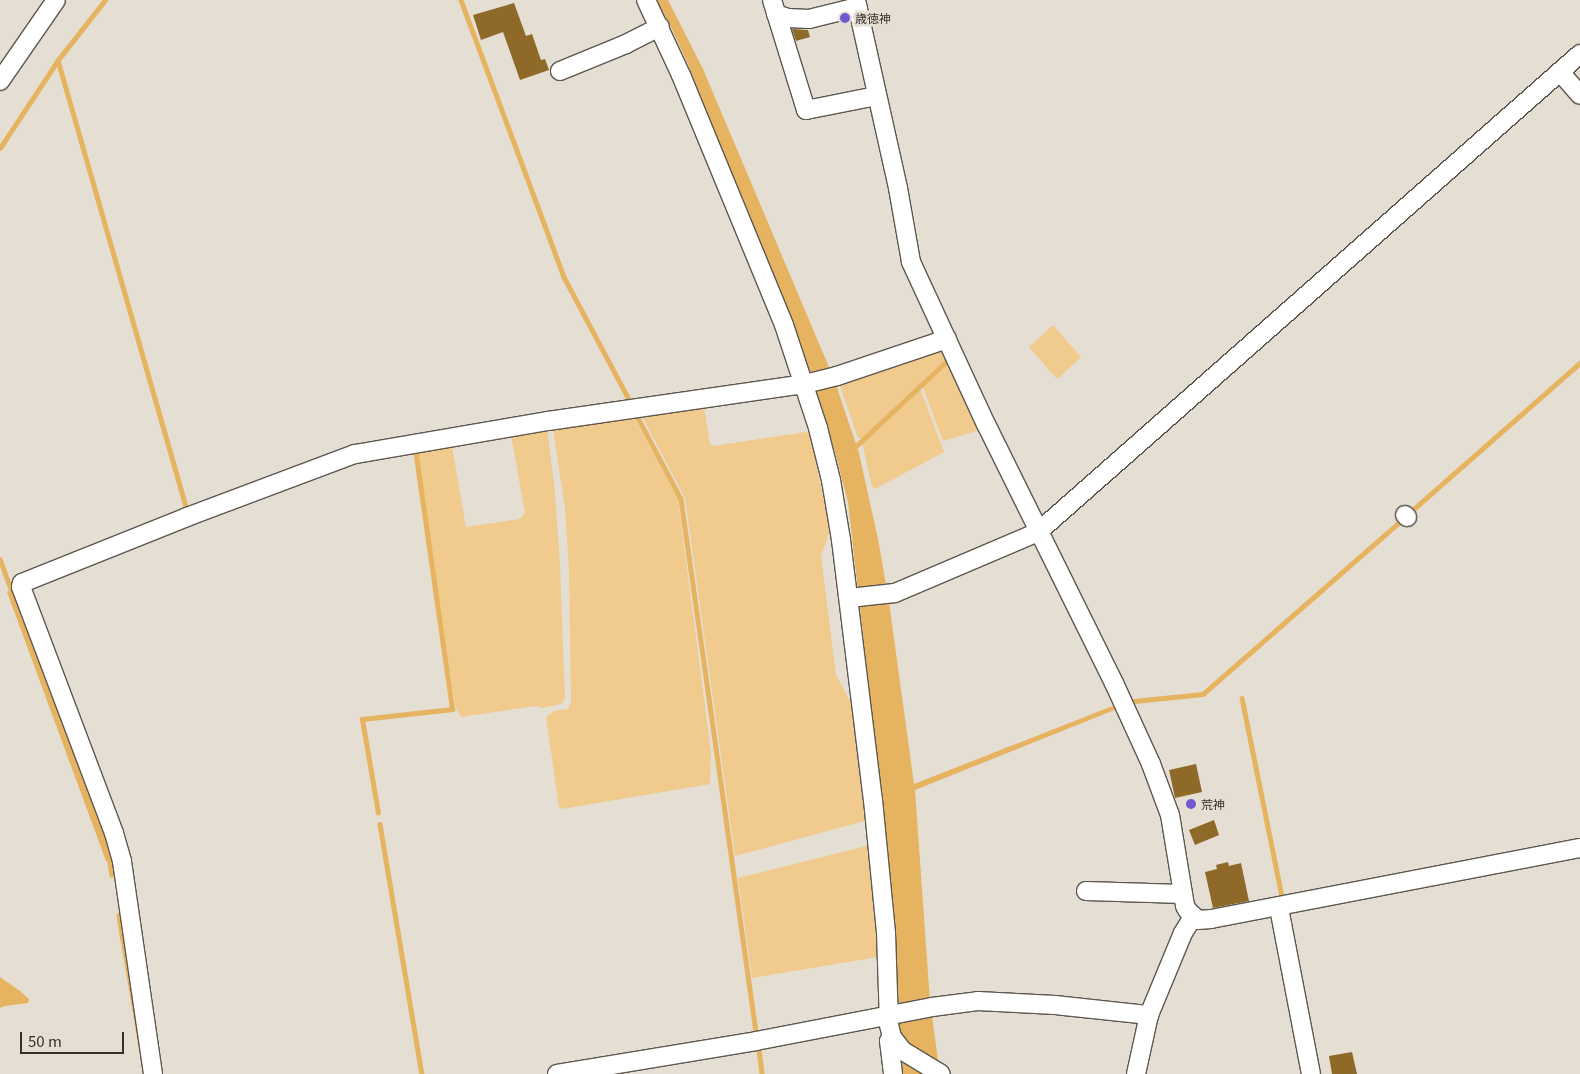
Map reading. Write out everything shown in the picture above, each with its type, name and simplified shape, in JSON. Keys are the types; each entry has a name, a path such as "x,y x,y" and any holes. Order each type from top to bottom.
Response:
{"street":[{"path":"0,81 56,0"},
{"path":"646,0 660,27 808,383 831,480 852,598 886,924 894,1040 904,1051 941,1074"},
{"path":"774,7 788,18 809,19 857,3 876,96 898,188 910,262 1038,532 1114,683 1151,764 1170,815 1185,906 1193,917 1198,920 1211,920 1279,908 1580,848"},
{"path":"774,7 806,110 876,96"},
{"path":"560,71 626,44 660,27"},
{"path":"852,598 895,592 1038,532 1580,54"},
{"path":"1560,72 1580,95"},
{"path":"153,1074 122,861 114,833 21,587 22,583 314,468 371,450 808,383 837,376 947,339"},
{"path":"1086,891 1183,894"},
{"path":"1279,908 1311,1074"},
{"path":"1136,1074 1149,1015 1183,933 1193,917"},
{"path":"557,1074 756,1041 932,1007 978,1001 1106,1009 1149,1015"},
{"path":"892,1074 889,1041 894,1040"}],"shaded area":[{"path":"656,0 668,0 703,69 834,379 859,453 878,539 889,602 914,784 1115,705 1117,709 915,790 930,1002 940,1074 902,1074 897,1003 894,908 848,502 835,452 809,368 687,62"},
{"path":"1053,325 1081,357 1059,378 1056,378 1029,347"},
{"path":"943,344 949,356 862,438 858,438 839,383"},
{"path":"950,359 980,430 943,441 922,385"},
{"path":"920,388 944,452 875,489 872,487 862,442"},
{"path":"704,407 710,444 713,446 806,432 810,433 830,531 821,556 836,675 851,703 868,820 735,856 685,498 644,420 645,416"},
{"path":"634,417 678,499 711,753 710,784 562,809 559,807 546,717 554,711 568,709 571,702 569,569 565,508 553,429"},
{"path":"547,428 555,492 560,566 565,699 561,704 542,708 536,706 461,717 455,705 417,452 452,446 466,527 520,519 525,513 511,435"},
{"path":"13,589 115,860 106,861 7,592"},
{"path":"870,845 876,891 878,957 752,978 738,878"},
{"path":"126,935 148,1074 143,1074 120,936"},
{"path":"0,977 29,999 28,1003 0,1008"}],"building":[{"path":"514,3 526,36 532,34 541,60 545,59 549,70 520,80 503,32 481,40 473,15"},
{"path":"792,29 808,30 810,37 796,41"},
{"path":"1196,764 1202,792 1175,798 1169,770"},
{"path":"1214,820 1219,835 1195,845 1189,830"},
{"path":"1228,862 1229,866 1241,863 1249,901 1213,908 1205,872 1217,869 1216,865"},
{"path":"1352,1052 1357,1074 1332,1074 1329,1056"}],"waterway":[{"path":"0,148 58,60 105,0"},
{"path":"461,0 564,277 632,405"},
{"path":"58,60 188,512"},
{"path":"854,448 950,358"},
{"path":"1408,514 1580,363"},
{"path":"636,414 681,499 756,1032"},
{"path":"378,813 362,719 452,709 415,448"},
{"path":"1134,701 1203,694 1403,519"},
{"path":"0,559 13,595"},
{"path":"1242,698 1282,897"},
{"path":"380,824 422,1074"},
{"path":"109,856 112,875"},
{"path":"119,915 123,939"},
{"path":"759,1049 762,1074"}],"place":[{"name":"歳徳神","path":"845,18"},
{"name":"荒神","path":"1191,804"}]}
